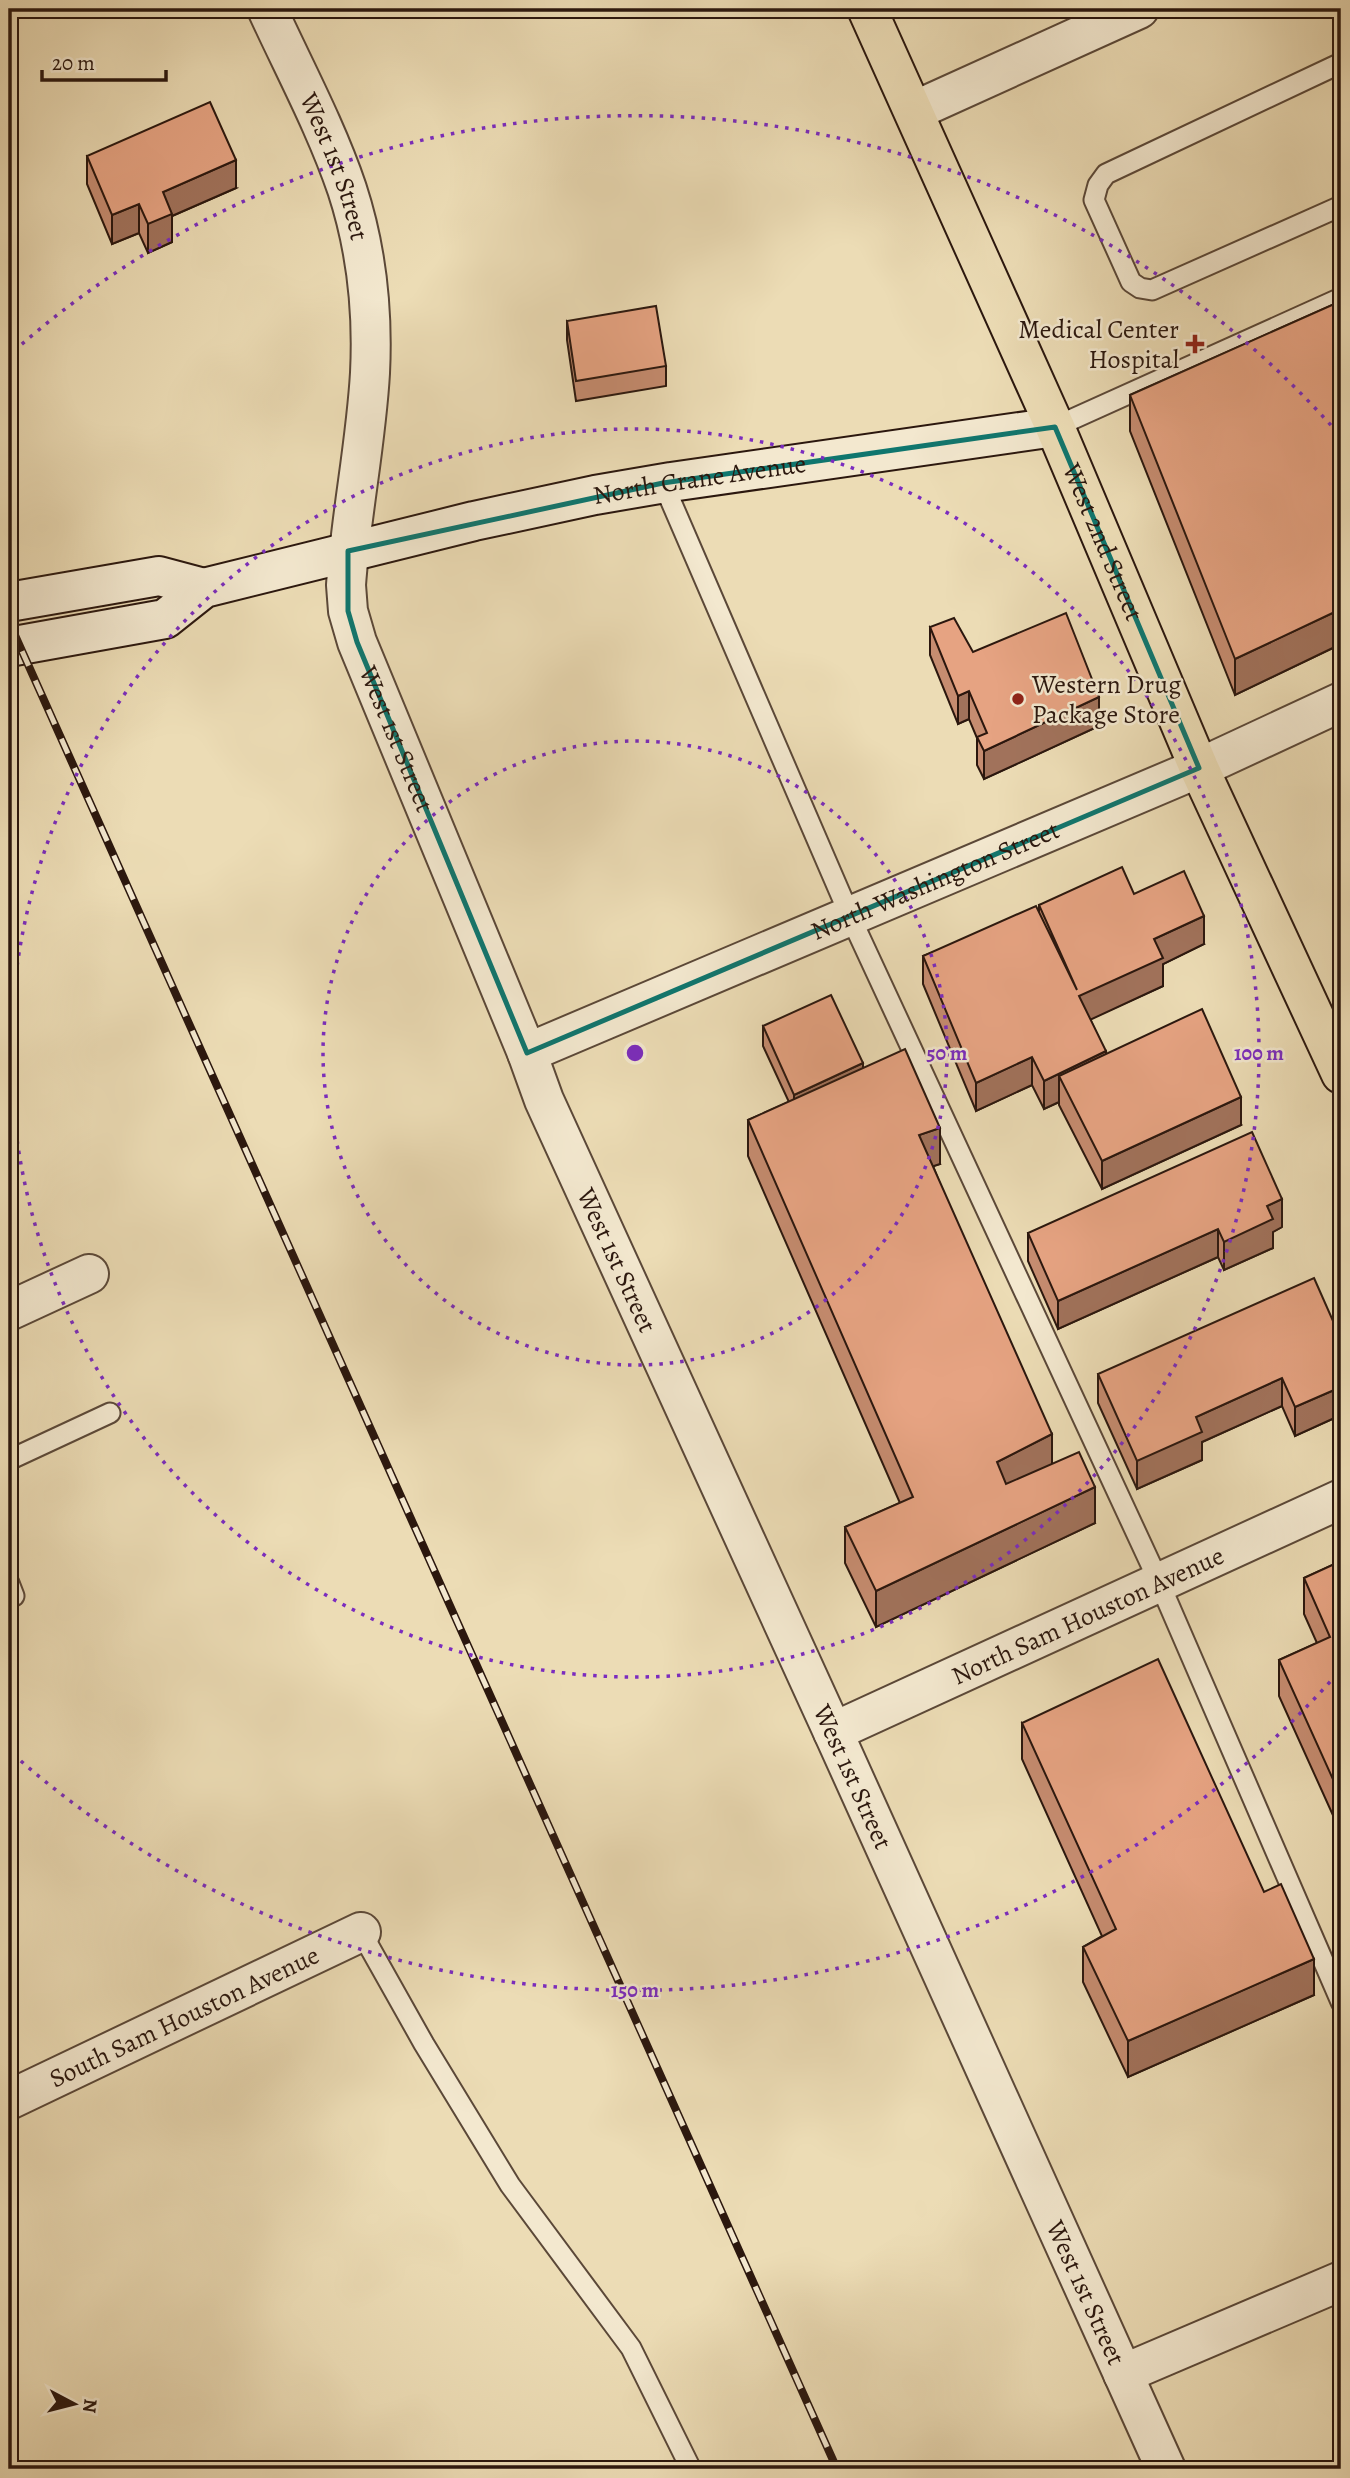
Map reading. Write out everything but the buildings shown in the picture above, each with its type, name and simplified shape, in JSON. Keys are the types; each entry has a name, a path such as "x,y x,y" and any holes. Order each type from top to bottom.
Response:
{"main road":[{"name":"West 2nd Street","path":"867,9 1055,427 1199,768 1341,1074"}],"street":[{"name":"West 1st Street","path":"267,9 347,190 366,274 370,317 370,372 346,585 348,611 357,642 544,1100 1166,2469"},
{"path":"914,111 1139,9"},
{"name":"North Crane Avenue","path":"204,588 474,521 663,483 1055,427"},
{"path":"9,602 159,576 204,588"},
{"path":"9,647 166,619 204,588"},
{"name":"North Washington Street","path":"527,1053 1199,768 1341,702"},
{"path":"9,1311 89,1275"},
{"name":"North Sam Houston Avenue","path":"833,1732 1341,1499"},
{"name":"South Sam Houston Avenue","path":"9,2100 361,1932"},
{"path":"1123,2374 1341,2281"}],"lane":[{"path":"1341,63 1106,174 1098,186 1094,200 1131,282 1140,288 1152,290 1341,206"},
{"path":"1055,427 1341,298"},
{"path":"663,483 850,916 1159,1582 1341,2002"},
{"path":"9,1460 110,1413"},
{"path":"361,1932 424,2044 510,2185 631,2348 691,2469"}],"highlighted area":[{"path":"1055,427 1199,768 527,1053 357,642 348,611 348,551 663,483"}],"railway":[{"path":"9,622 837,2469"}],"place":[{"name":"Medical Center Hospital","path":"1195,344"},
{"name":"Western Drug Package Store","path":"1018,699"}]}
